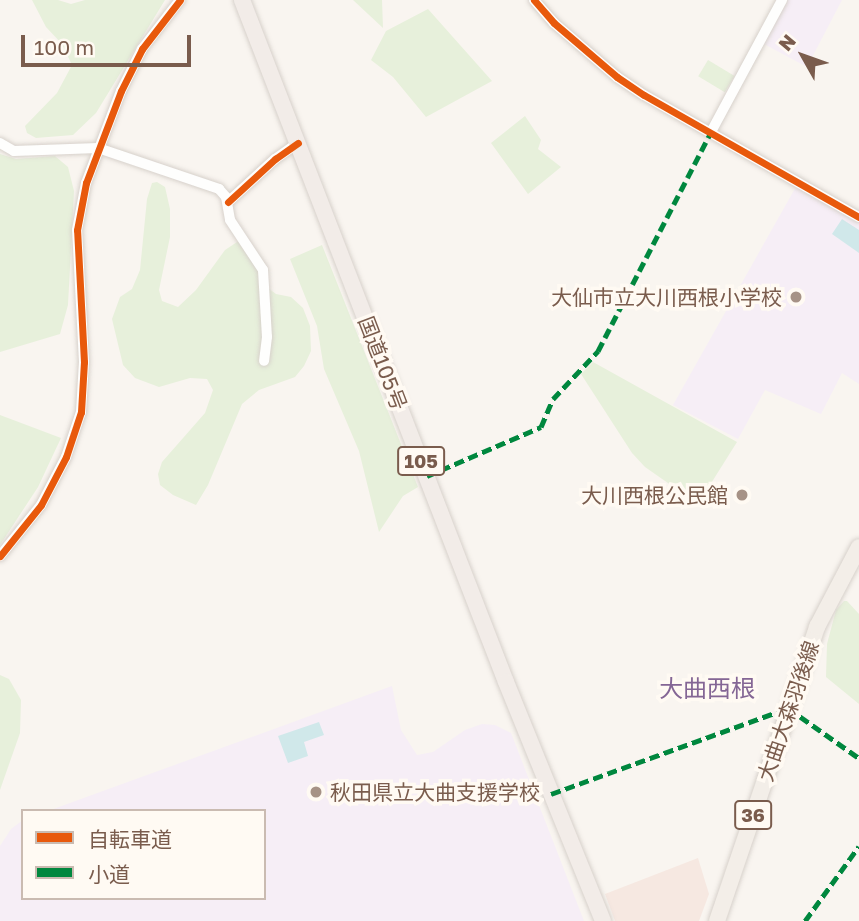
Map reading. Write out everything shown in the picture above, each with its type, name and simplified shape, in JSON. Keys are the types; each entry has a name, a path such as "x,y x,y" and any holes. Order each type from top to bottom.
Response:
{"highway":[{"name":"国道105号","path":"242,0 506,682 603,921"}],"main road":[{"name":"大曲大森羽後線","path":"717,921 817,627 859,547"}],"street":[{"path":"0,556 41,505 66,457 81,412 84,362 78,230 86,183 113,108 142,49 180,0"},
{"path":"534,0 554,23 617,77 676,116 711,132 859,217"},
{"path":"711,132 782,0"},
{"path":"0,143 14,150 98,148 219,189 228,202 230,220 263,270 267,337 264,361"},
{"path":"228,202 275,159 298,143"}],"shaded area":[{"path":"788,0 842,0 807,67 764,44"},
{"name":"大仙市立大川西根小学校","path":"797,185 859,222 859,384 842,373 821,414 765,390 738,439 673,405"},
{"name":"秋田県立大曲支援学校","path":"392,686 401,730 417,755 433,752 465,730 482,724 495,725 511,733 584,921 0,921 0,846 11,829 21,822 21,900 266,900 266,809 54,809"},
{"path":"698,858 709,894 699,921 615,921 605,894"}],"green space":[{"path":"32,0 58,0 71,4 85,0 165,0 96,113 73,135 36,138 27,133 25,126 57,93 72,65 62,44 46,27"},
{"path":"353,0 382,0 383,28"},
{"path":"428,9 492,81 426,117 393,77 371,60 386,31"},
{"path":"708,60 735,76 725,92 698,76"},
{"path":"525,116 541,140 538,149 561,167 528,194 491,143"},
{"path":"0,154 16,159 55,156 68,167 74,191 68,305 60,334 0,352"},
{"path":"157,182 165,187 170,209 170,237 159,290 162,301 178,307 196,290 225,250 240,240 248,241 265,263 268,288 276,294 291,297 303,308 310,326 311,351 304,366 295,377 259,390 242,404 208,485 196,505 173,495 160,485 158,474 162,462 205,413 213,390 207,379 190,378 159,387 135,378 123,365 112,319 120,297 132,289 140,270 147,199 152,183"},
{"path":"322,245 418,487 403,496 379,532 359,451 324,369 317,326 290,259"},
{"path":"593,362 737,442 698,504 645,467 632,453 581,374"},
{"path":"0,415 61,438 38,487 0,545"},
{"path":"844,601 859,614 859,704 826,677 827,644 836,610"},
{"path":"0,675 9,679 21,700 20,733 0,790"}],"water":[{"path":"842,219 859,230 859,253 832,234"},
{"path":"319,722 324,735 304,742 308,756 288,763 278,736"}],"marked path":[{"path":"427,476 541,427 553,399 598,351 711,132"},
{"path":"551,794 788,708 859,758"},
{"path":"805,921 859,846"}],"cycle path":[{"path":"0,556 41,505 66,457 81,412 84,362 77,230 86,183 121,91 142,49 180,0"},
{"path":"534,0 554,23 617,77 859,217"},
{"path":"228,202 275,159 298,143"}],"place":[{"name":"大仙市立大川西根小学校","path":"796,297"},
{"name":"大川西根公民館","path":"742,495"},
{"name":"秋田県立大曲支援学校","path":"316,792"}],"district":[{"name":"大曲西根","path":"707,688"}]}
